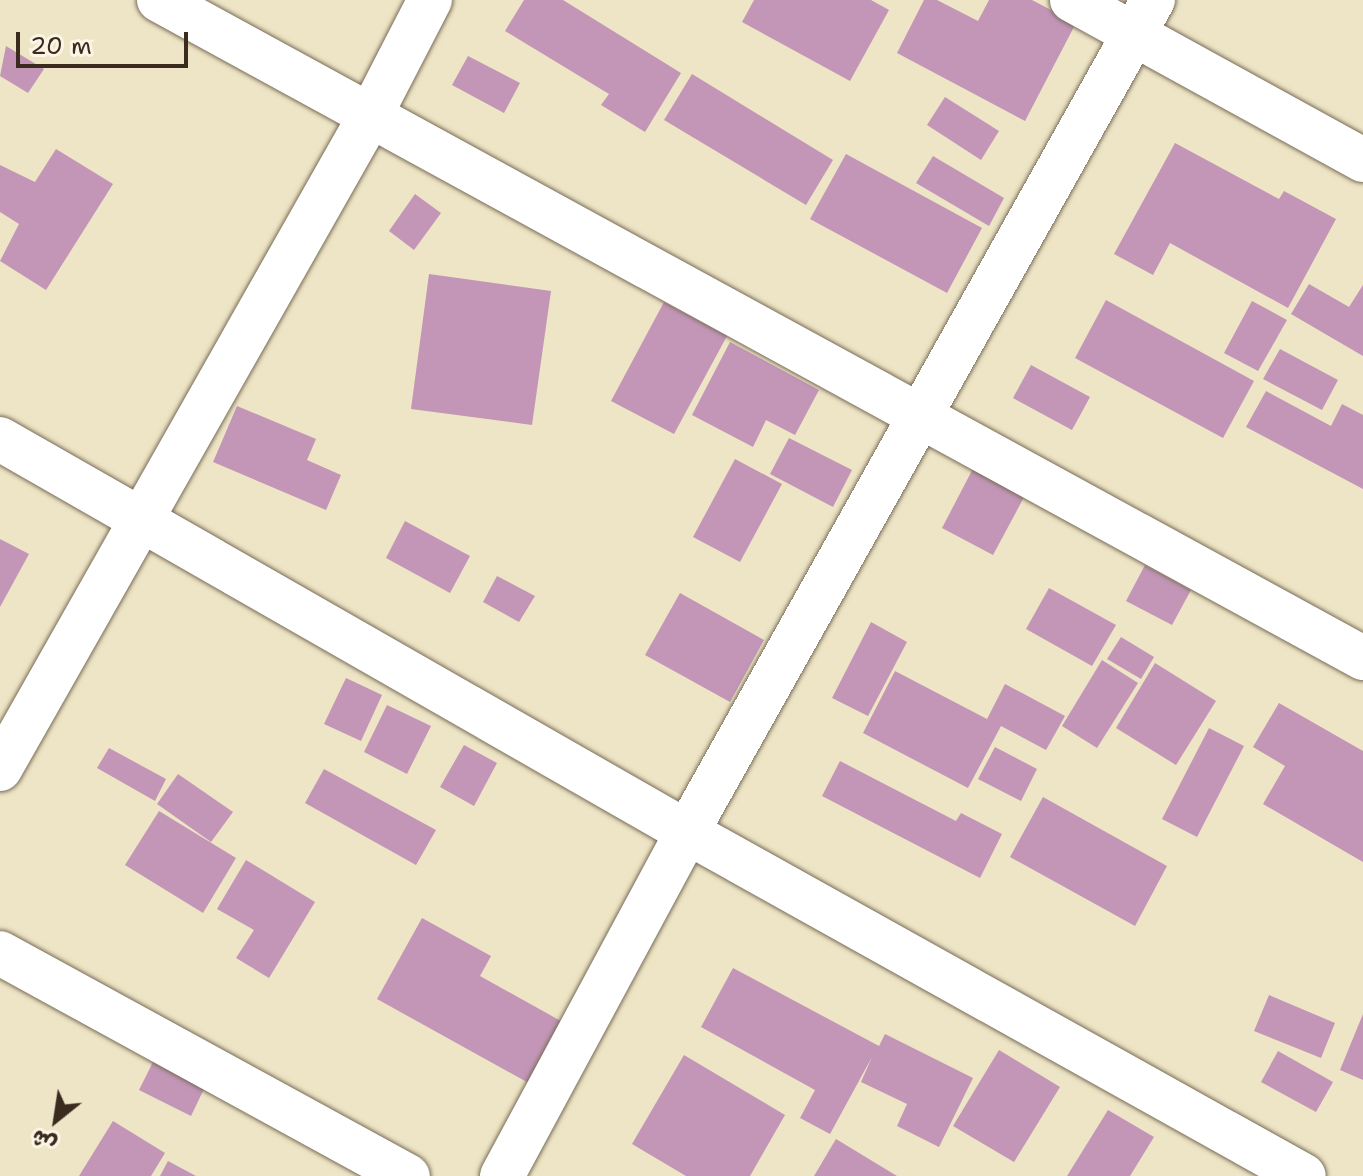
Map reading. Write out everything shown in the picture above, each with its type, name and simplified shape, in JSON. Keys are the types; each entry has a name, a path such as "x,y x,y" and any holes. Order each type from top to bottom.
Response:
{"street":[{"path":"159,0 1363,658"},
{"path":"0,769 370,116 430,0"},
{"path":"1072,0 1143,18 1363,160"},
{"path":"502,1176 687,832 1143,18"},
{"path":"0,439 687,832 1304,1176"},
{"path":"0,953 408,1176"}],"building":[{"path":"524,0 563,0 681,73 645,132 601,105 609,94 505,31"},
{"path":"754,0 871,0 889,10 850,81 742,22"},
{"path":"924,0 937,0 978,21 989,0 1032,0 1076,23 1025,121 897,53"},
{"path":"6,46 44,69 28,93 0,76"},
{"path":"468,56 520,83 504,113 452,85"},
{"path":"692,74 833,160 806,205 664,120"},
{"path":"945,97 999,131 981,160 927,125"},
{"path":"1175,143 1279,199 1284,191 1336,219 1288,308 1170,243 1153,275 1114,254"},
{"path":"56,149 113,184 46,290 0,261 19,224 0,212 0,165 35,182"},
{"path":"846,154 982,228 947,293 810,219"},
{"path":"933,156 1004,198 989,226 916,183"},
{"path":"415,194 441,213 414,250 389,231"},
{"path":"429,274 551,291 532,425 411,409"},
{"path":"1309,284 1349,307 1363,285 1363,356 1291,314"},
{"path":"1106,300 1254,381 1223,438 1075,358"},
{"path":"1252,301 1287,320 1258,371 1224,353"},
{"path":"664,302 727,336 674,434 611,401"},
{"path":"730,342 819,390 795,435 766,420 753,447 692,415"},
{"path":"1280,349 1338,380 1322,410 1263,379"},
{"path":"1031,365 1090,397 1072,430 1013,398"},
{"path":"1266,391 1331,426 1342,404 1363,415 1363,489 1246,427"},
{"path":"237,406 316,439 307,460 341,475 326,510 213,462"},
{"path":"789,438 852,470 833,507 770,474"},
{"path":"735,459 782,484 740,562 693,537"},
{"path":"978,459 1030,486 993,555 942,528"},
{"path":"405,521 470,556 450,593 386,558"},
{"path":"0,539 29,554 0,607"},
{"path":"1145,565 1191,590 1172,625 1126,601"},
{"path":"497,576 535,596 519,622 483,602"},
{"path":"1049,588 1116,625 1092,666 1026,629"},
{"path":"680,593 764,640 730,702 645,655"},
{"path":"871,622 907,642 868,716 832,698"},
{"path":"1121,637 1154,657 1141,679 1107,659"},
{"path":"1102,660 1138,683 1097,748 1062,726"},
{"path":"1155,663 1216,701 1176,765 1116,728"},
{"path":"895,671 987,719 1005,684 1065,716 1046,750 1001,726 968,788 863,733"},
{"path":"346,678 382,695 361,741 324,724"},
{"path":"1279,703 1363,751 1363,862 1263,804 1285,766 1253,747"},
{"path":"387,705 431,726 407,774 364,752"},
{"path":"1209,728 1244,746 1197,837 1162,819"},
{"path":"464,745 497,763 474,806 440,787"},
{"path":"995,747 1037,769 1021,801 978,779"},
{"path":"109,748 166,779 155,801 97,768"},
{"path":"840,761 956,821 961,813 1002,834 980,878 822,796"},
{"path":"324,769 436,830 416,865 305,803"},
{"path":"178,774 233,812 211,842 157,804"},
{"path":"1043,797 1167,866 1135,926 1010,857"},
{"path":"159,811 236,858 203,913 125,865"},
{"path":"246,860 315,902 269,978 236,958 254,930 217,909"},
{"path":"422,918 491,956 480,976 586,1035 552,1096 377,999"},
{"path":"733,968 879,1046 885,1034 973,1078 939,1147 897,1126 907,1104 861,1082 872,1057 830,1134 800,1118 815,1090 701,1027"},
{"path":"1269,995 1335,1023 1321,1058 1254,1031"},
{"path":"1363,1014 1363,1080 1340,1070"},
{"path":"999,1050 1060,1087 1014,1162 953,1126"},
{"path":"1278,1051 1333,1082 1316,1112 1261,1082"},
{"path":"684,1055 785,1115 750,1176 686,1176 632,1144"},
{"path":"153,1062 204,1089 191,1116 139,1090"},
{"path":"1108,1110 1154,1137 1130,1176 1067,1176"},
{"path":"113,1121 165,1153 151,1176 79,1176"},
{"path":"836,1139 897,1176 814,1176"},
{"path":"168,1161 196,1176 160,1176"}]}
